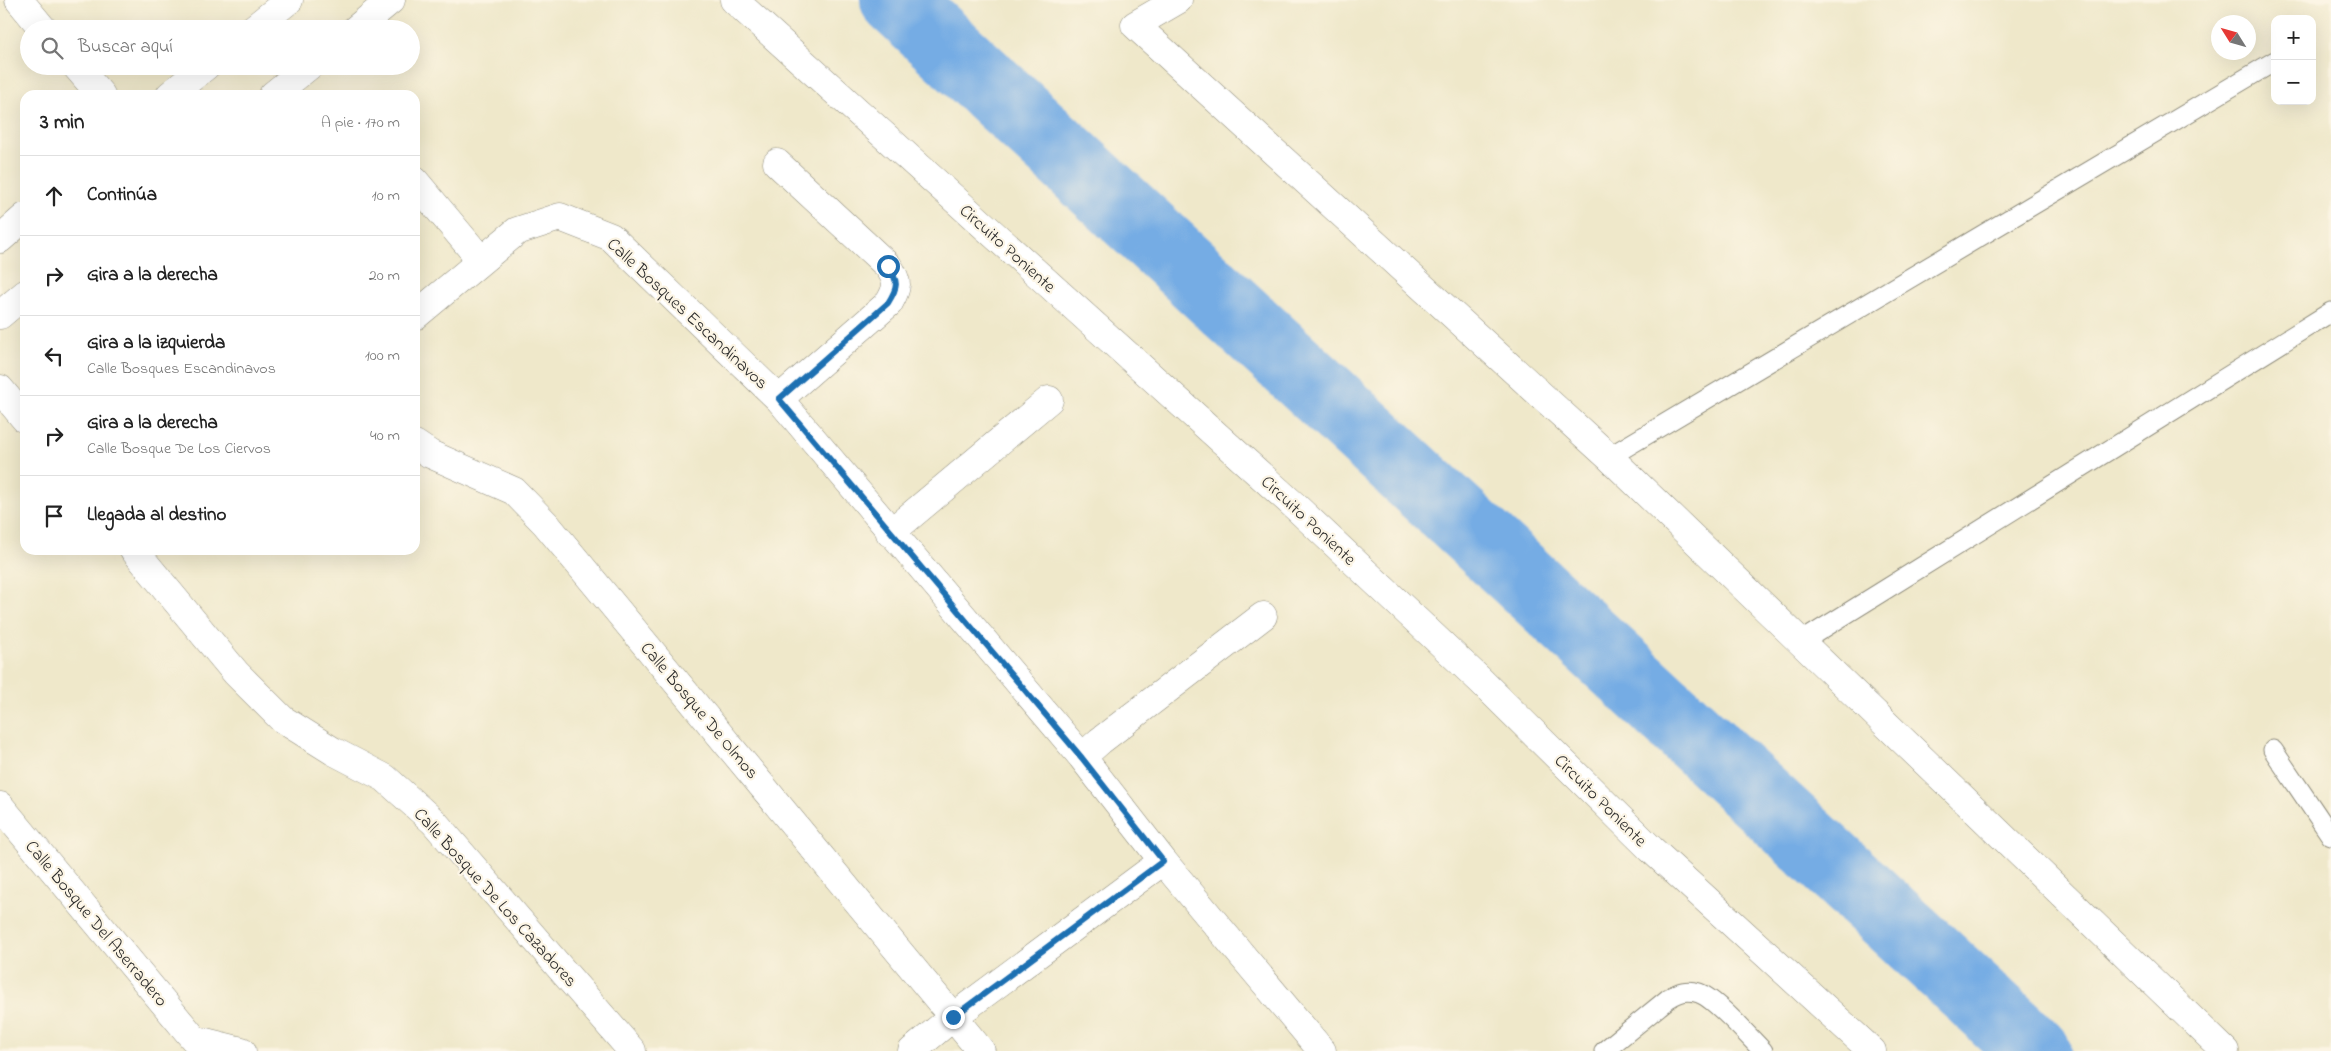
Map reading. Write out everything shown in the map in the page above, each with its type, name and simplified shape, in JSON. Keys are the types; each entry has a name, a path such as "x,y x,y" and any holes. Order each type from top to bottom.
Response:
{"street":[{"path":"18,0 35,20"},
{"path":"264,20 289,0"},
{"path":"367,20 392,0"},
{"name":"Circuito Poniente","path":"734,0 1297,508 1480,680 1651,849 1872,1051"},
{"path":"1178,0 1135,25 1609,457 2225,1051"},
{"path":"84,75 97,90"},
{"path":"176,90 195,75"},
{"path":"279,90 298,75"},
{"path":"777,163 888,266 896,277 896,291 888,303 779,399"},
{"path":"420,186 481,260 420,312"},
{"name":"Calle Bosques Escandinavos","path":"481,260 517,231 560,217 611,237 779,399 1082,758 1163,861 1322,1051"},
{"path":"0,239 20,221"},
{"path":"0,314 20,298"},
{"path":"0,389 20,413"},
{"path":"890,532 1049,400"},
{"name":"Calle Bosque De Olmos","path":"420,447 430,454 514,491 546,524 981,1051"},
{"name":"Calle Bosque De Los Cazadores","path":"138,555 236,673 282,718 333,751 385,778 434,822 632,1051"},
{"path":"1082,758 1100,741 1262,616"},
{"name":"Calle Bosque Del Aserradero","path":"0,806 193,1045 242,1051"},
{"path":"912,1051 953,1017 1163,861"}],"lane":[{"path":"1609,457 2271,63"},
{"path":"1801,642 2331,312"},
{"path":"2273,750 2331,836"},
{"path":"1604,1051 1669,998 1678,992 1689,991 1709,999 1763,1051"}],"waterway":[{"path":"896,0 2035,1051"}],"route":[{"path":"888,266 896,277 896,291 888,303 800,378 779,399 1082,758 1163,861 953,1017"}]}
